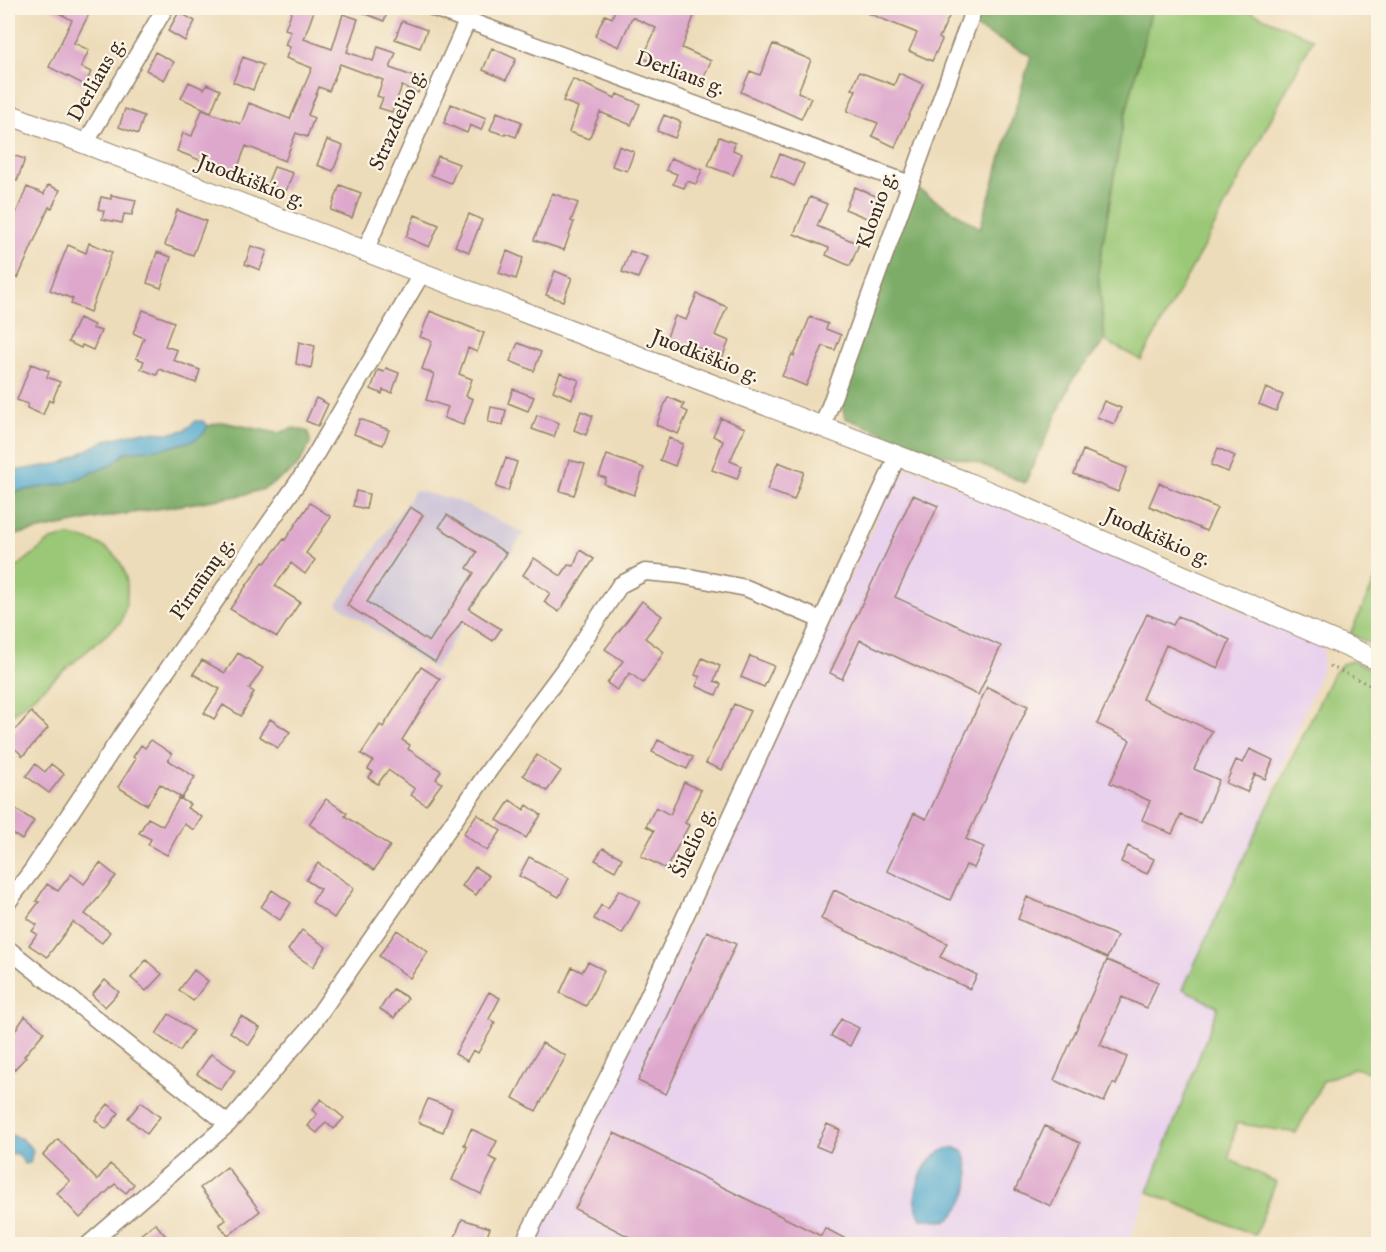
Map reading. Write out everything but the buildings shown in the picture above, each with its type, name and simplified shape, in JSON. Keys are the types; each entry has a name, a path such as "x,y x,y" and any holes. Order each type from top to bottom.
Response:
{"street":[{"name":"Derliaus g.","path":"85,144 165,8"},
{"name":"Derliaus g.","path":"434,8 470,13 910,184"},
{"name":"Klonio g.","path":"822,428 974,8"},
{"name":"Strazdelio g.","path":"365,251 470,13"},
{"name":"Juodkiškio g.","path":"8,114 1014,501 1378,660"},
{"name":"Pirmūnų g.","path":"8,902 33,869 129,725 307,469 422,273"},
{"name":"Šilelio g.","path":"523,1245 640,1014 897,457"},
{"path":"89,1245 228,1124 308,1030 490,769 568,664 620,585 645,572 679,575 746,588 821,620"},
{"path":"8,949 228,1124"}],"path":[{"path":"1330,666 1378,689"}],"shaded area":[{"path":"910,467 1323,646 1323,667 1259,825 1183,988 1218,1006 1128,1244 526,1244 633,1039 730,841 893,483"},
{"path":"415,490 458,501 524,533 434,669 337,604"}],"green space":[{"path":"974,8 1152,8 1122,129 1098,272 1105,341 1074,377 1025,483 973,461 939,454 845,418 841,399 910,184 980,228 1031,56 968,24"},
{"path":"1152,8 1242,8 1313,39 1141,360 1105,341 1098,272 1122,129"},
{"path":"222,422 278,433 294,428 309,432 310,444 299,464 291,472 264,489 239,496 94,519 15,535 8,530 8,493 67,483 113,464 126,452 204,433 208,426"},
{"path":"68,536 86,539 101,545 120,563 127,589 121,622 8,718 8,574 51,540"},
{"path":"1378,574 1378,647 1350,634"},
{"path":"1352,661 1378,671 1378,1074 1354,1068 1323,1081 1296,1133 1236,1123 1229,1159 1276,1182 1255,1235 1148,1192 1218,1007 1183,989 1259,825 1332,676 1342,664"}],"water":[{"path":"196,421 203,421 208,426 204,433 194,440 167,448 126,452 113,464 67,483 8,493 8,472 63,463 106,440 140,432 170,433 185,430"},
{"path":"8,1134 22,1139 33,1150 30,1163 24,1164 16,1153 8,1155"},
{"path":"956,1148 964,1152 968,1168 969,1184 965,1198 950,1219 939,1221 921,1219 917,1210 916,1191 922,1172 942,1151"}]}
